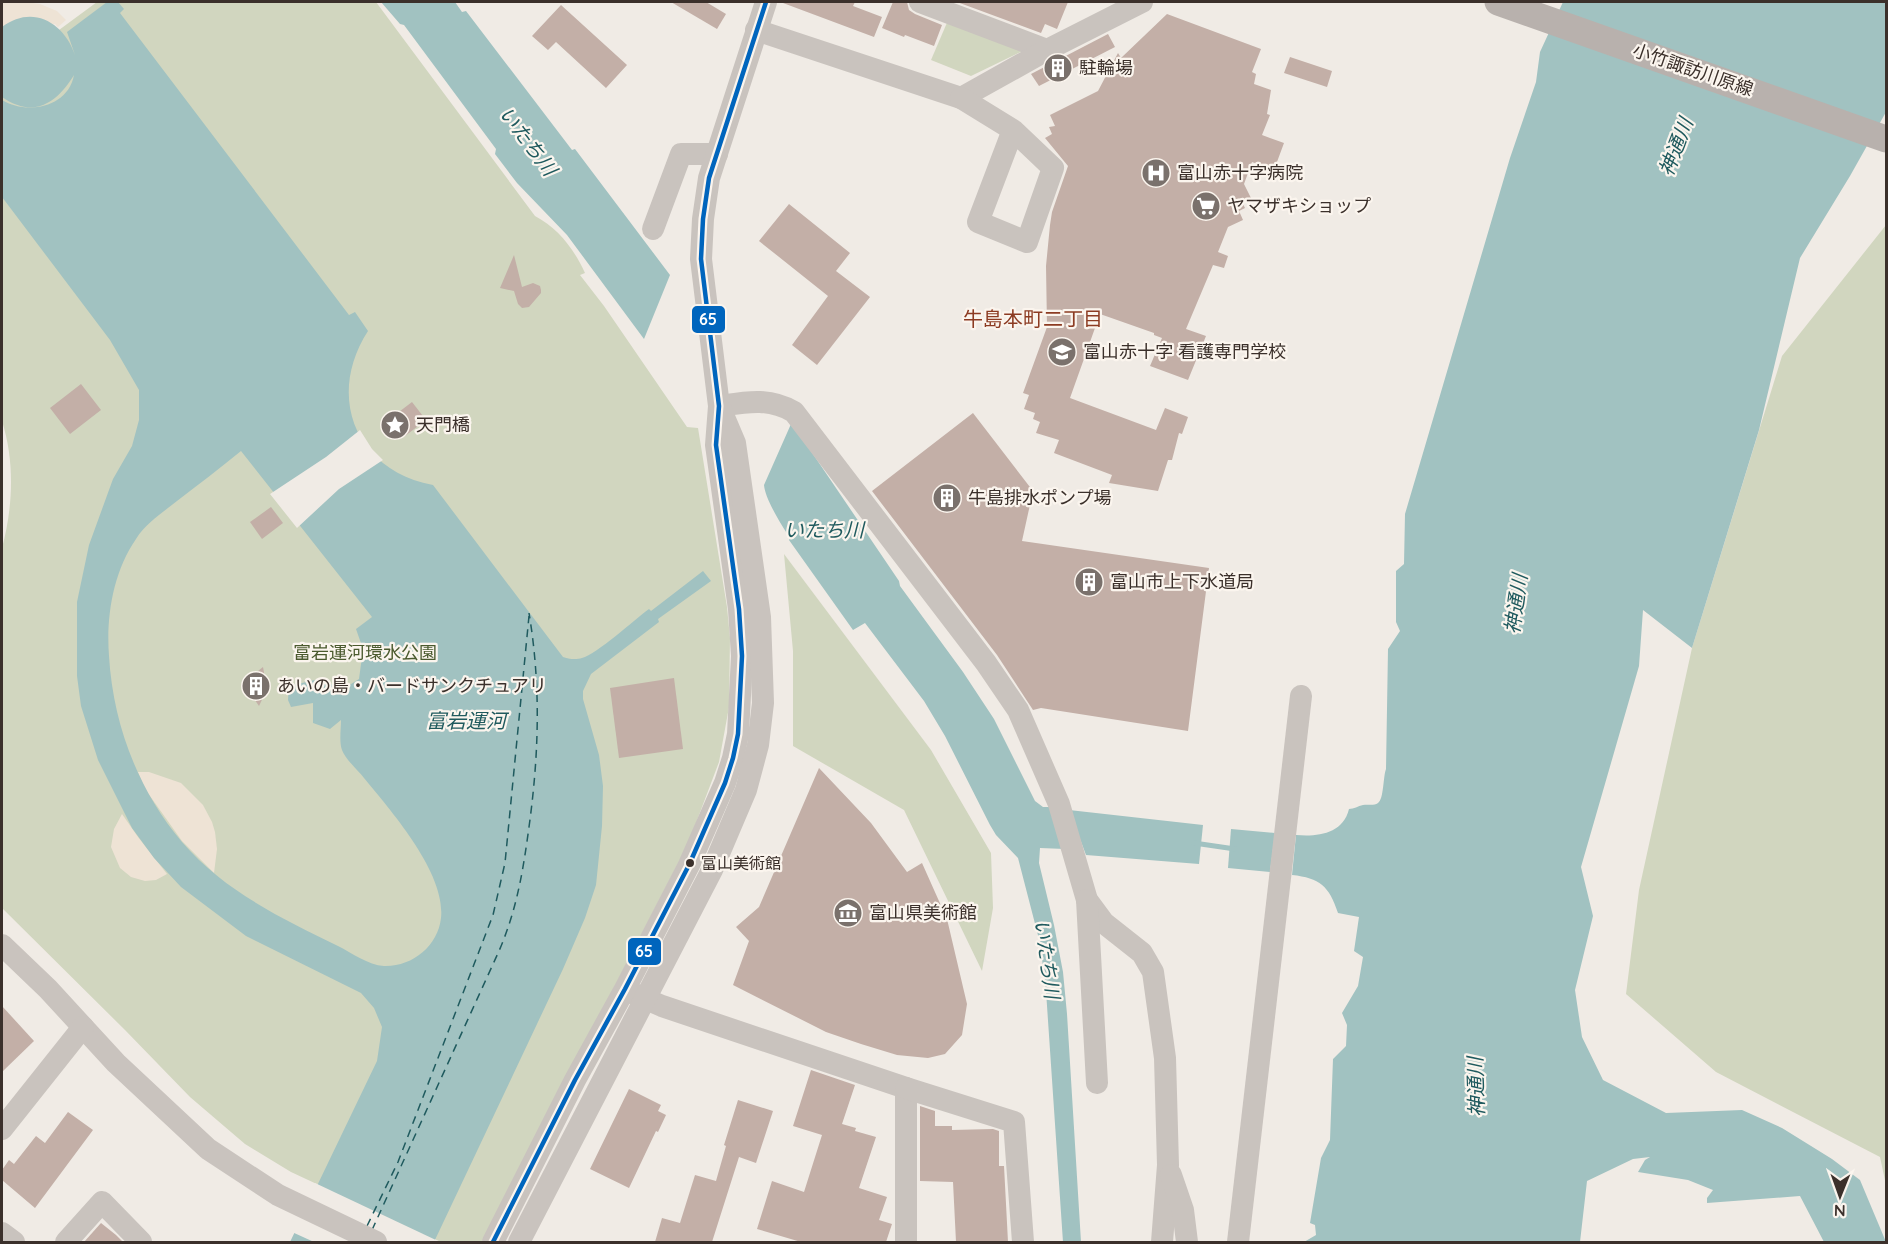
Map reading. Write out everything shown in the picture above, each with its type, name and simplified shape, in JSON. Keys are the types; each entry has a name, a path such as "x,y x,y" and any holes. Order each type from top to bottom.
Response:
{"main road":[{"name":"小竹諏訪川原線","path":"1498,2 1887,139"}],"street":[{"path":"519,1242 635,994 725,783 738,734 742,656 739,609 716,445 717,392 701,259 704,209 709,178 766,2"},
{"path":"920,2 1047,50"},
{"path":"961,98 1047,50 1142,2"},
{"path":"756,30 961,98 1013,130 1053,168 1027,242 978,222 1013,130"},
{"path":"653,229 681,154 717,154"},
{"path":"717,392 785,406 794,412 986,663 1018,710 1059,804 1076,854 1088,900 1097,1083"},
{"path":"1238,1242 1301,696"},
{"path":"1088,900 1104,923 1142,953 1153,972 1165,1058 1167,1165 1162,1242"},
{"path":"2,945 48,989 124,1070 208,1149 278,1195 376,1242"},
{"path":"635,994 906,1088 1014,1122 1023,1242"},
{"path":"493,1242 575,1080 635,994"},
{"path":"2,1129 83,1027"},
{"path":"906,1088 906,1242"},
{"path":"1167,1165 1183,1210 1187,1242"},
{"path":"66,1242 102,1202 141,1242"},
{"path":"2,1233 14,1242"}],"green space":[{"name":"富岩運河環水公園","path":"97,2 376,2 535,216 558,233 576,256 585,273 580,275 687,427 698,428 730,638 729,707 719,762 688,844 484,1240 479,1242 441,1242 291,1172 245,1144 190,1097 2,908 2,548 10,501 11,468 2,421 2,72"},
{"path":"949,18 1029,48 971,76 931,60"},
{"path":"1886,225 1886,1185 1880,1157 1716,1072 1626,994 1639,890 1692,648 1782,356"},
{"path":"784,554 931,750 991,853 993,908 982,971 904,810 793,746 793,651"}],"shaded area":[{"path":"2,2 40,4 57,11 66,20 58,27 55,24 2,27"},
{"path":"138,772 149,772 181,783 203,805 215,832 217,849 214,873 182,841 145,789"},
{"path":"122,814 167,874 156,880 145,881 131,877 120,868 111,847 114,829"}],"water":[{"name":"富岩運河","path":"107,2 118,2 124,9 120,13 349,315 355,312 368,331 356,356 349,380 350,404 356,427 367,447 384,464 406,477 433,485 563,657 577,659 589,655 703,571 711,581 658,619 659,622 591,674 583,691 583,699 599,755 603,786 602,826 596,885 585,918 563,969 434,1242 290,1242 377,1061 382,1027 374,1008 361,993 246,936 181,887 154,858 132,828 98,760 81,706 77,676 77,602 89,545 113,479 132,446 139,420 139,390 110,340 2,197 2,100 24,107 2,97 2,27 13,20 25,17 46,20 63,33 75,55 67,32","holes":["74,75 64,95 45,106 34,107 44,105 60,93","241,451 372,617 356,629 363,649 359,679 343,689 319,679 289,686 288,700 291,707 313,703 313,723 330,729 341,720 342,750 415,843 435,882 440,900 441,918 435,937 429,946 414,959 384,966 360,958 254,902 198,859 166,822 141,778 122,731 111,681 108,641 110,611 117,580 128,552 136,539 155,518"]},
{"name":"いたち川","path":"381,2 455,2 462,12 466,11 572,150 575,149 670,275 644,339 567,235 517,183 495,154 496,149 404,25 400,24"},
{"name":"神通川","path":"1563,2 1886,2 1886,112 1800,258 1759,430 1692,648 1643,610 1639,666 1581,867 1593,916 1575,990 1582,1037 1603,1080 1666,1113 1742,1110 1782,1128 1832,1159 1860,1180 1886,1242 1824,1242 1800,1196 1707,1203 1707,1198 1713,1190 1688,1180 1638,1172 1645,1160 1650,1157 1633,1159 1587,1181 1580,1242 1304,1242 1316,1235 1315,1225 1310,1223 1321,1158 1330,1140 1333,1059 1346,1046 1347,1025 1342,1013 1358,986 1363,957 1354,951 1359,917 1338,913 1331,896 1322,885 1310,878 1292,875 1296,835 1328,832 1341,824 1349,809 1373,805 1380,801 1386,769 1388,649 1400,631 1396,622 1396,571 1404,564 1405,514 1510,158 1536,82 1540,52"},
{"name":"いたち川","path":"791,424 899,581 900,586 963,672 994,719 1035,801 1043,807 1049,807 1065,849 1040,848 1039,863 1063,972 1081,1242 1063,1242 1046,991 1040,943 1018,858 996,835 990,825 945,736 924,701 865,623 853,630 789,540 790,538 774,512 764,485"},
{"path":"1069,810 1203,825 1199,864 1086,855"},
{"path":"1231,829 1275,833 1270,872 1228,868"}],"pier":[{"path":"360,430 372,449 383,460 339,489 297,528 270,494 326,457"},
{"path":"315,1183 438,1241 314,1242 292,1232"}],"building":[{"path":"671,2 706,2 726,14 717,29"},
{"path":"783,2 855,2 853,6 882,17 874,37"},
{"path":"893,2 907,2 909,10 915,14 942,25 934,46 882,28"},
{"path":"957,2 1068,2 1057,29 1045,24 1041,33"},
{"path":"561,5 627,65 606,88 556,42 548,50 532,36"},
{"name":"富山赤十字病院","path":"1167,14 1261,49 1252,72 1256,74 1254,84 1271,90 1267,114 1270,115 1262,135 1284,143 1274,170 1252,162 1244,184 1251,198 1242,202 1245,208 1239,211 1243,220 1228,227 1218,252 1228,256 1224,268 1213,265 1186,329 1206,336 1188,380 1150,366 1162,338 1100,314 1070,398 1156,430 1165,408 1188,417 1182,434 1179,433 1172,460 1168,460 1158,491 1109,483 1112,475 1054,453 1059,440 1036,433 1040,422 1033,419 1035,413 1024,409 1029,395 1023,393 1047,327 1046,266 1050,225 1052,212 1068,166 1045,138 1052,134 1049,127 1055,126 1050,115 1098,91 1118,53 1121,58"},
{"name":"駐輪場","path":"1108,34 1115,47 1039,86 1031,74"},
{"path":"1290,57 1332,71 1327,87 1284,73"},
{"path":"789,204 850,253 836,271 870,297 817,365 792,345 828,296 759,241"},
{"path":"514,255 522,287 533,283 540,286 541,293 529,307 522,308 518,304 514,291 500,288"},
{"path":"81,384 101,410 70,434 50,408"},
{"path":"412,402 426,420 405,436 391,418"},
{"path":"973,413 1033,491 1022,541 1209,568 1188,731 1041,708 1033,710 997,655 872,491"},
{"path":"271,507 283,523 262,539 250,522"},
{"name":"あいの島・バードサンクチュアリ","path":"263,667 267,689 259,706 243,683"},
{"path":"674,678 683,749 619,758 610,688"},
{"name":"富山県美術館","path":"819,768 871,823 907,872 922,863 947,919 967,1004 962,1035 945,1054 928,1058 897,1055 861,1044 826,1032 733,985 749,941 736,927 759,907"},
{"path":"2,1006 34,1041 2,1072"},
{"path":"811,1070 855,1085 842,1124 856,1128 855,1131 876,1137 859,1188 887,1197 879,1220 892,1224 886,1242 801,1242 757,1229 772,1181 804,1192 822,1135 793,1126"},
{"path":"629,1089 661,1105 658,1111 666,1115 629,1188 590,1169"},
{"path":"738,1100 773,1111 756,1163 739,1157 712,1242 655,1242 662,1218 680,1223 695,1175 716,1181"},
{"path":"920,1106 935,1111 935,1126 952,1126 952,1130 993,1129 999,1131 999,1166 1004,1166 1008,1242 956,1242 953,1182 920,1181"},
{"path":"68,1112 93,1130 35,1208 2,1180 2,1170 9,1160 14,1164 36,1136 45,1143"},
{"path":"101,1223 116,1235 123,1242 84,1242"}],"waterway":[{"path":"1194,843 1235,849"}],"ferry route":[{"path":"372,1230 499,951 515,905 529,827 537,746 537,693 529,613"},
{"path":"367,1226 398,1162 493,915 505,863 529,616"}],"transit line":[{"name":"65","path":"493,1242 575,1080 689,865 725,783 733,758 738,734 742,656 739,609 716,445 719,406 701,259 703,219 709,178 766,2"}],"place":[{"name":"駐輪場","path":"1058,68"},
{"name":"富山赤十字病院","path":"1156,173"},
{"name":"ヤマザキショップ","path":"1206,206"},
{"name":"富山赤十字 看護専門学校","path":"1062,352"},
{"name":"天門橋","path":"395,425"},
{"name":"牛島排水ポンプ場","path":"947,498"},
{"name":"富山市上下水道局","path":"1089,582"},
{"name":"あいの島・バードサンクチュアリ","path":"256,686"},
{"name":"富山美術館","path":"690,863"},
{"name":"富山県美術館","path":"848,913"}],"district":[{"name":"牛島本町二丁目","path":"1033,319"}]}
